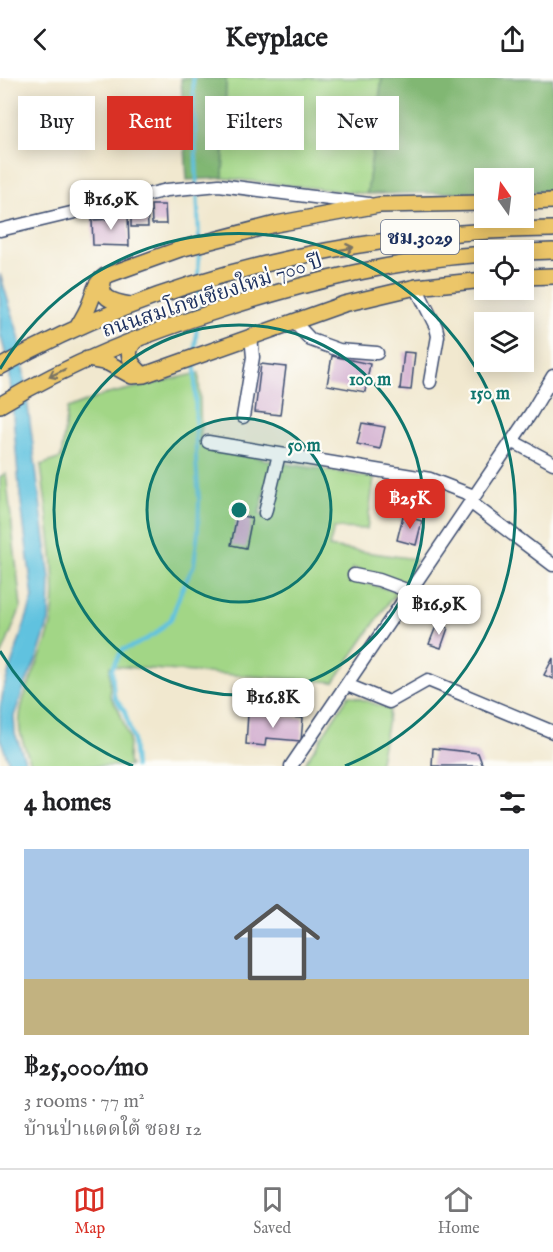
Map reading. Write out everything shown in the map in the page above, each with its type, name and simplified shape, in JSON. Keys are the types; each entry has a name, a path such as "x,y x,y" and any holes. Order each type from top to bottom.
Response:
{"main road":[{"path":"546,202 553,216"},
{"path":"78,326 90,303 95,285 105,276 180,249 276,224 379,206 474,203"},
{"name":"ถนนสมโภชเชียงใหม่ 700 ปี","path":"0,367 78,326 130,305 211,279 288,260 380,242 511,229 553,229"},
{"path":"534,252 553,251"},
{"name":"ถนนสมโภชเชียงใหม่ 700 ปี","path":"0,405 35,384 87,359 214,312 322,280 387,266 474,255"},
{"path":"534,275 546,268 553,256"},
{"path":"105,276 102,286 105,296 111,301 130,305"},
{"path":"534,277 553,276"},
{"path":"87,359 114,365 132,376 144,375 344,304 416,287 474,281"},
{"path":"140,338 132,344 129,357 134,368 144,375"}],"street":[{"path":"0,230 167,190 219,185 379,206"},
{"path":"416,287 436,327 438,336 430,382"},
{"path":"293,321 311,340 339,350 377,353"},
{"path":"243,417 253,357 251,336"},
{"path":"291,766 512,441 553,376"},
{"path":"512,441 553,463"},
{"path":"208,442 430,479 472,499 553,565"},
{"path":"265,513 279,454"},
{"path":"354,575 379,580 409,591"},
{"path":"347,685 390,702 428,680 553,732"}],"green space":[{"path":"181,78 226,78 225,96 205,96 205,150 224,150 223,178 187,180 185,150 193,150 193,96 182,96"},
{"path":"226,78 382,78 380,96 316,96 316,150 373,150 367,194 223,178 224,150 304,150 304,96 225,96"},
{"path":"382,78 553,78 553,191 534,191 534,168 474,168 474,192 367,194 373,150 399,150 399,96 380,96"},
{"path":"199,373 201,440 272,462 259,514 270,519 280,463 374,478 367,529 334,528 329,547 416,559 406,585 353,568 350,579 399,592 391,599 334,682 110,666 110,696 119,710 129,738 128,762 130,766 32,766 20,731 20,717 27,688 51,627 54,594 54,576 41,465 61,458 67,409 104,395"},
{"path":"6,473 21,607 0,659 0,477"},
{"path":"349,695 390,709 379,766 303,766"}],"water":[{"path":"0,274 19,336 50,579 49,621 14,716 15,733 27,766 10,766 0,738 0,708 4,687 33,598 19,486 9,367 0,333"}],"building":[{"path":"151,205 165,205 166,224 152,224"},
{"path":"131,207 147,207 148,227 131,227"},
{"path":"128,215 129,246 93,245 92,220"},
{"path":"404,352 415,353 411,390 400,389"},
{"path":"332,356 370,364 365,392 327,385"},
{"path":"261,364 286,367 280,415 255,412"},
{"path":"362,423 385,427 380,449 357,444"},
{"path":"237,515 252,518 246,548 231,545"},
{"path":"403,516 422,521 416,545 397,540"},
{"path":"437,624 448,628 441,648 429,644"},
{"path":"553,658 553,679 544,675"},
{"path":"248,714 303,718 301,741 266,738 265,746 246,744"},
{"path":"433,748 478,753 483,766 432,766"}],"waterway":[{"path":"193,78 199,239"},
{"path":"198,278 199,247"},
{"path":"197,314 198,286"},
{"path":"195,353 197,322"},
{"path":"135,766 133,739 125,712 114,696 112,669 122,650 155,634 171,619 194,565 199,500 196,461 195,360"}]}
